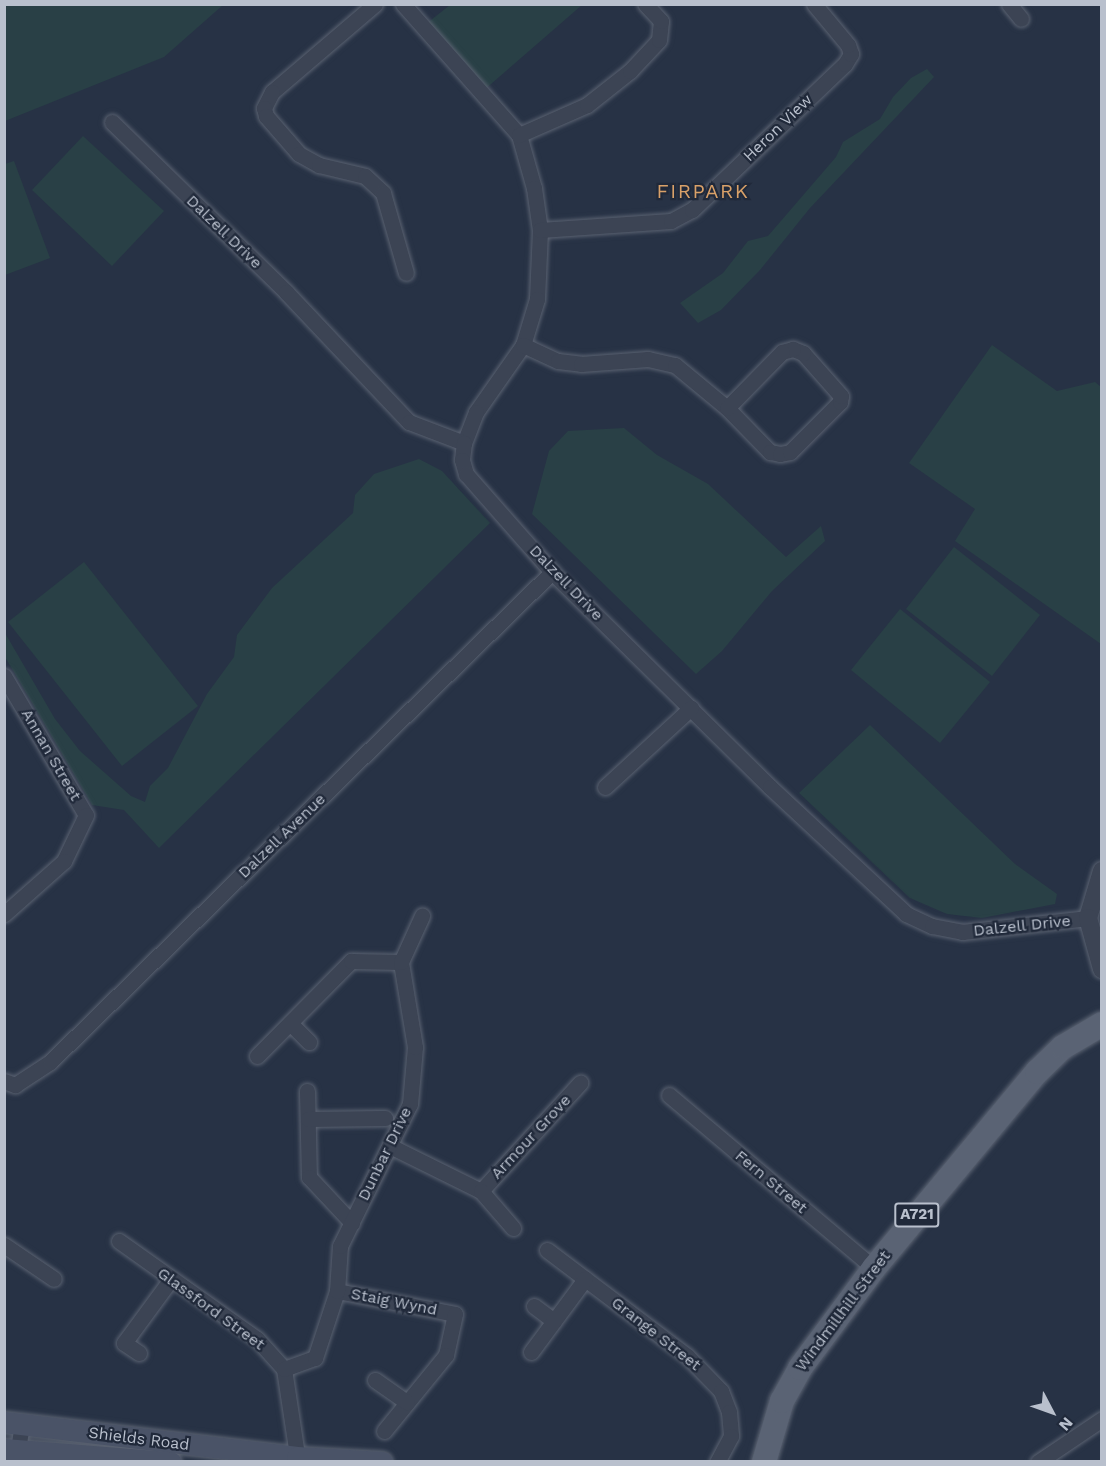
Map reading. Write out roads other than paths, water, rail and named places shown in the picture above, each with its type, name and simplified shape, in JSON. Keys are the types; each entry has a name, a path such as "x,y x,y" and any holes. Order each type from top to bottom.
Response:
{"main road":[{"name":"Windmillhill Street","path":"764,1461 778,1410 796,1375 874,1268 1037,1072 1063,1047 1101,1024"},
{"name":"Shields Road","path":"13,1424 298,1459 382,1461"},
{"name":"Shields Road","path":"13,1454 170,1461"}],"street":[{"path":"375,4 272,92 264,108 266,116 299,154 319,165 365,176 383,193 406,273"},
{"path":"403,4 519,135 534,188 540,230 537,299 523,345 476,412 464,442"},
{"path":"519,135 587,105 630,71 659,40 661,21 645,4"},
{"name":"Heron View","path":"540,230 670,221 692,210 845,64 851,54 848,45 814,4"},
{"path":"1009,4 1022,19"},
{"name":"Dalzell Drive","path":"112,122 286,292 409,422 464,442 462,460 466,474 552,572 906,914 932,926 962,932 1088,918"},
{"path":"523,345 558,361 582,364 648,359 675,365 727,408 770,452 780,454 790,452 840,402 841,396 803,353 793,349 782,352 727,408"},
{"name":"Dalzell Avenue","path":"4,1081 15,1085 50,1062 552,572"},
{"name":"Annan Street","path":"4,676 86,815 64,861 4,914"},
{"path":"605,787 691,708"},
{"path":"1101,871 1088,918 1101,969"},
{"path":"257,1056 351,961 400,962 422,915"},
{"name":"Dunbar Drive","path":"284,1369 315,1358 338,1291 340,1246 410,1104 415,1047 400,962"},
{"path":"290,1023 309,1042"},
{"name":"Armour Grove","path":"481,1191 580,1083"},
{"path":"307,1091 309,1177 352,1223"},
{"name":"Fern Street","path":"669,1095 874,1268"},
{"path":"308,1119 385,1118"},
{"name":"Armour Grove","path":"390,1146 481,1191 513,1228"},
{"name":"Glassford Street","path":"119,1241 257,1339 284,1369"},
{"path":"4,1245 54,1279"},
{"name":"Grange Street","path":"547,1250 687,1356 721,1391 729,1412 731,1436 717,1461"},
{"path":"139,1353 124,1343 171,1279"},
{"path":"531,1352 585,1279"},
{"name":"Staig Wynd","path":"338,1291 455,1314 446,1355 384,1431"},
{"path":"534,1306 554,1321"},
{"path":"284,1369 298,1459"},
{"path":"375,1380 407,1402"},
{"path":"1038,1461 1101,1419"},
{"path":"13,1424 13,1454"}],"district":[{"name":"FIRPARK","path":"703,191"}]}
